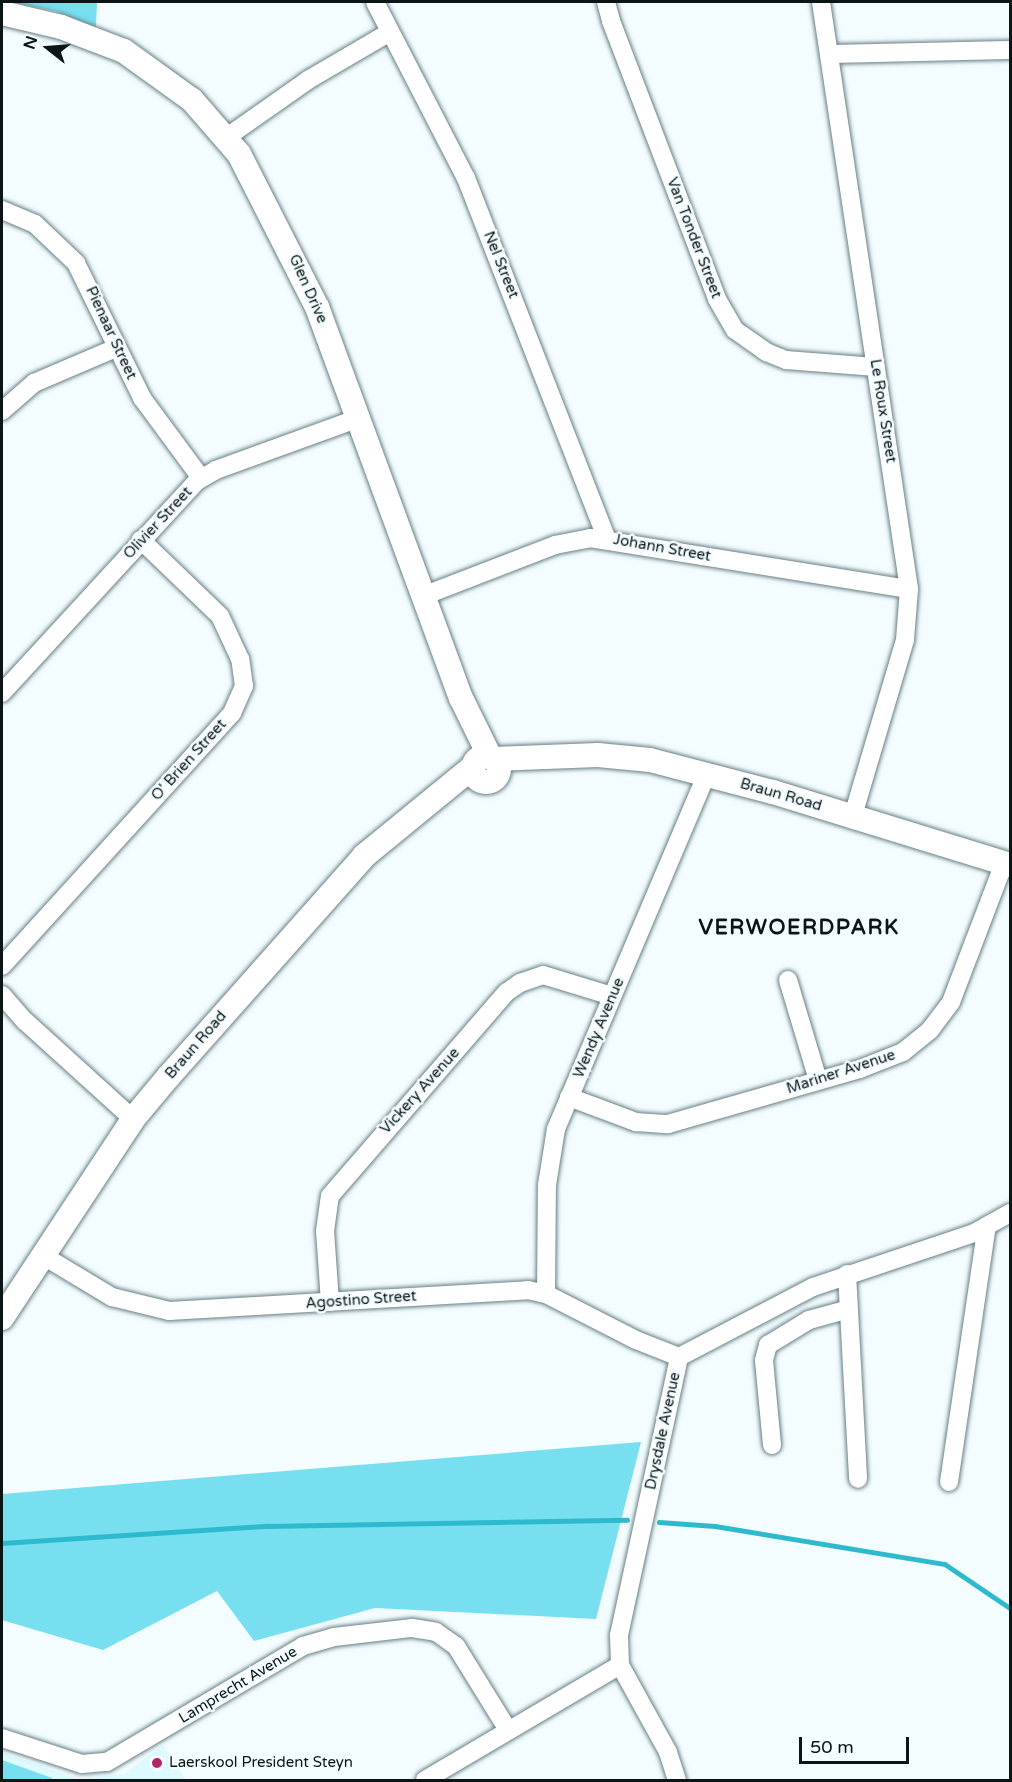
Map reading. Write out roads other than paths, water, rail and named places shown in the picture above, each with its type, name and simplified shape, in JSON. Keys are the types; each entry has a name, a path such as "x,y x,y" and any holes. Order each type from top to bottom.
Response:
{"street":[{"name":"Nel Street","path":"375,2 466,178 606,538"},
{"name":"Van Tonder Street","path":"606,2 621,49 725,316 748,340 786,360 876,367"},
{"name":"Le Roux Street","path":"821,2 909,589 905,640 853,816"},
{"name":"Glen Drive","path":"2,13 61,27 124,51 176,85 227,137 247,168 298,266 359,418 485,766"},
{"path":"227,137 308,80 390,32"},
{"path":"829,54 1011,50"},
{"name":"Pienaar Street","path":"2,210 35,224 76,263 116,348 148,408 201,478"},
{"path":"2,411 34,383 116,348"},
{"name":"Olivier Street","path":"2,693 141,540 201,478 359,418"},
{"name":"Johann Street","path":"423,596 555,545 606,538 909,589"},
{"name":"O' Brien Street","path":"2,966 232,713 244,686 240,659 220,616 141,540"},
{"name":"Braun Road","path":"2,1318 133,1119 364,856 427,804 485,766 547,758 623,756 707,774 1007,864"},
{"name":"Wendy Avenue","path":"546,1294 550,1146 707,774"},
{"name":"Mariner Avenue","path":"569,1097 636,1122 668,1124 890,1058 913,1046 930,1030 951,1002 1007,864"},
{"name":"Vickery Avenue","path":"330,1302 325,1231 330,1196 507,992 520,983 543,975 612,996"},
{"path":"788,980 818,1080"},
{"path":"2,995 25,1021 133,1119"},
{"name":"Drysdale Avenue","path":"677,1780 668,1752 620,1665 619,1635 679,1357 777,1302 847,1274 987,1226 1011,1212"},
{"path":"949,1482 987,1226"},
{"name":"Agostino Street","path":"42,1255 92,1288 150,1308 194,1313 512,1288 546,1294 636,1340 679,1357"},
{"path":"847,1274 858,1479"},
{"path":"772,1445 764,1360 768,1345 801,1323 849,1310"},
{"name":"Lamprecht Avenue","path":"2,1738 82,1764 107,1762 303,1646 334,1637 412,1628 436,1632 456,1646 508,1730"},
{"path":"426,1780 620,1665"}],"waterway":[{"path":"2,1543 267,1526 627,1520"},
{"path":"659,1522 715,1526 945,1564 1010,1608"}],"place":[{"name":"Laerskool President Steyn","path":"157,1763"}],"district":[{"name":"VERWOERDPARK","path":"799,928"}]}
